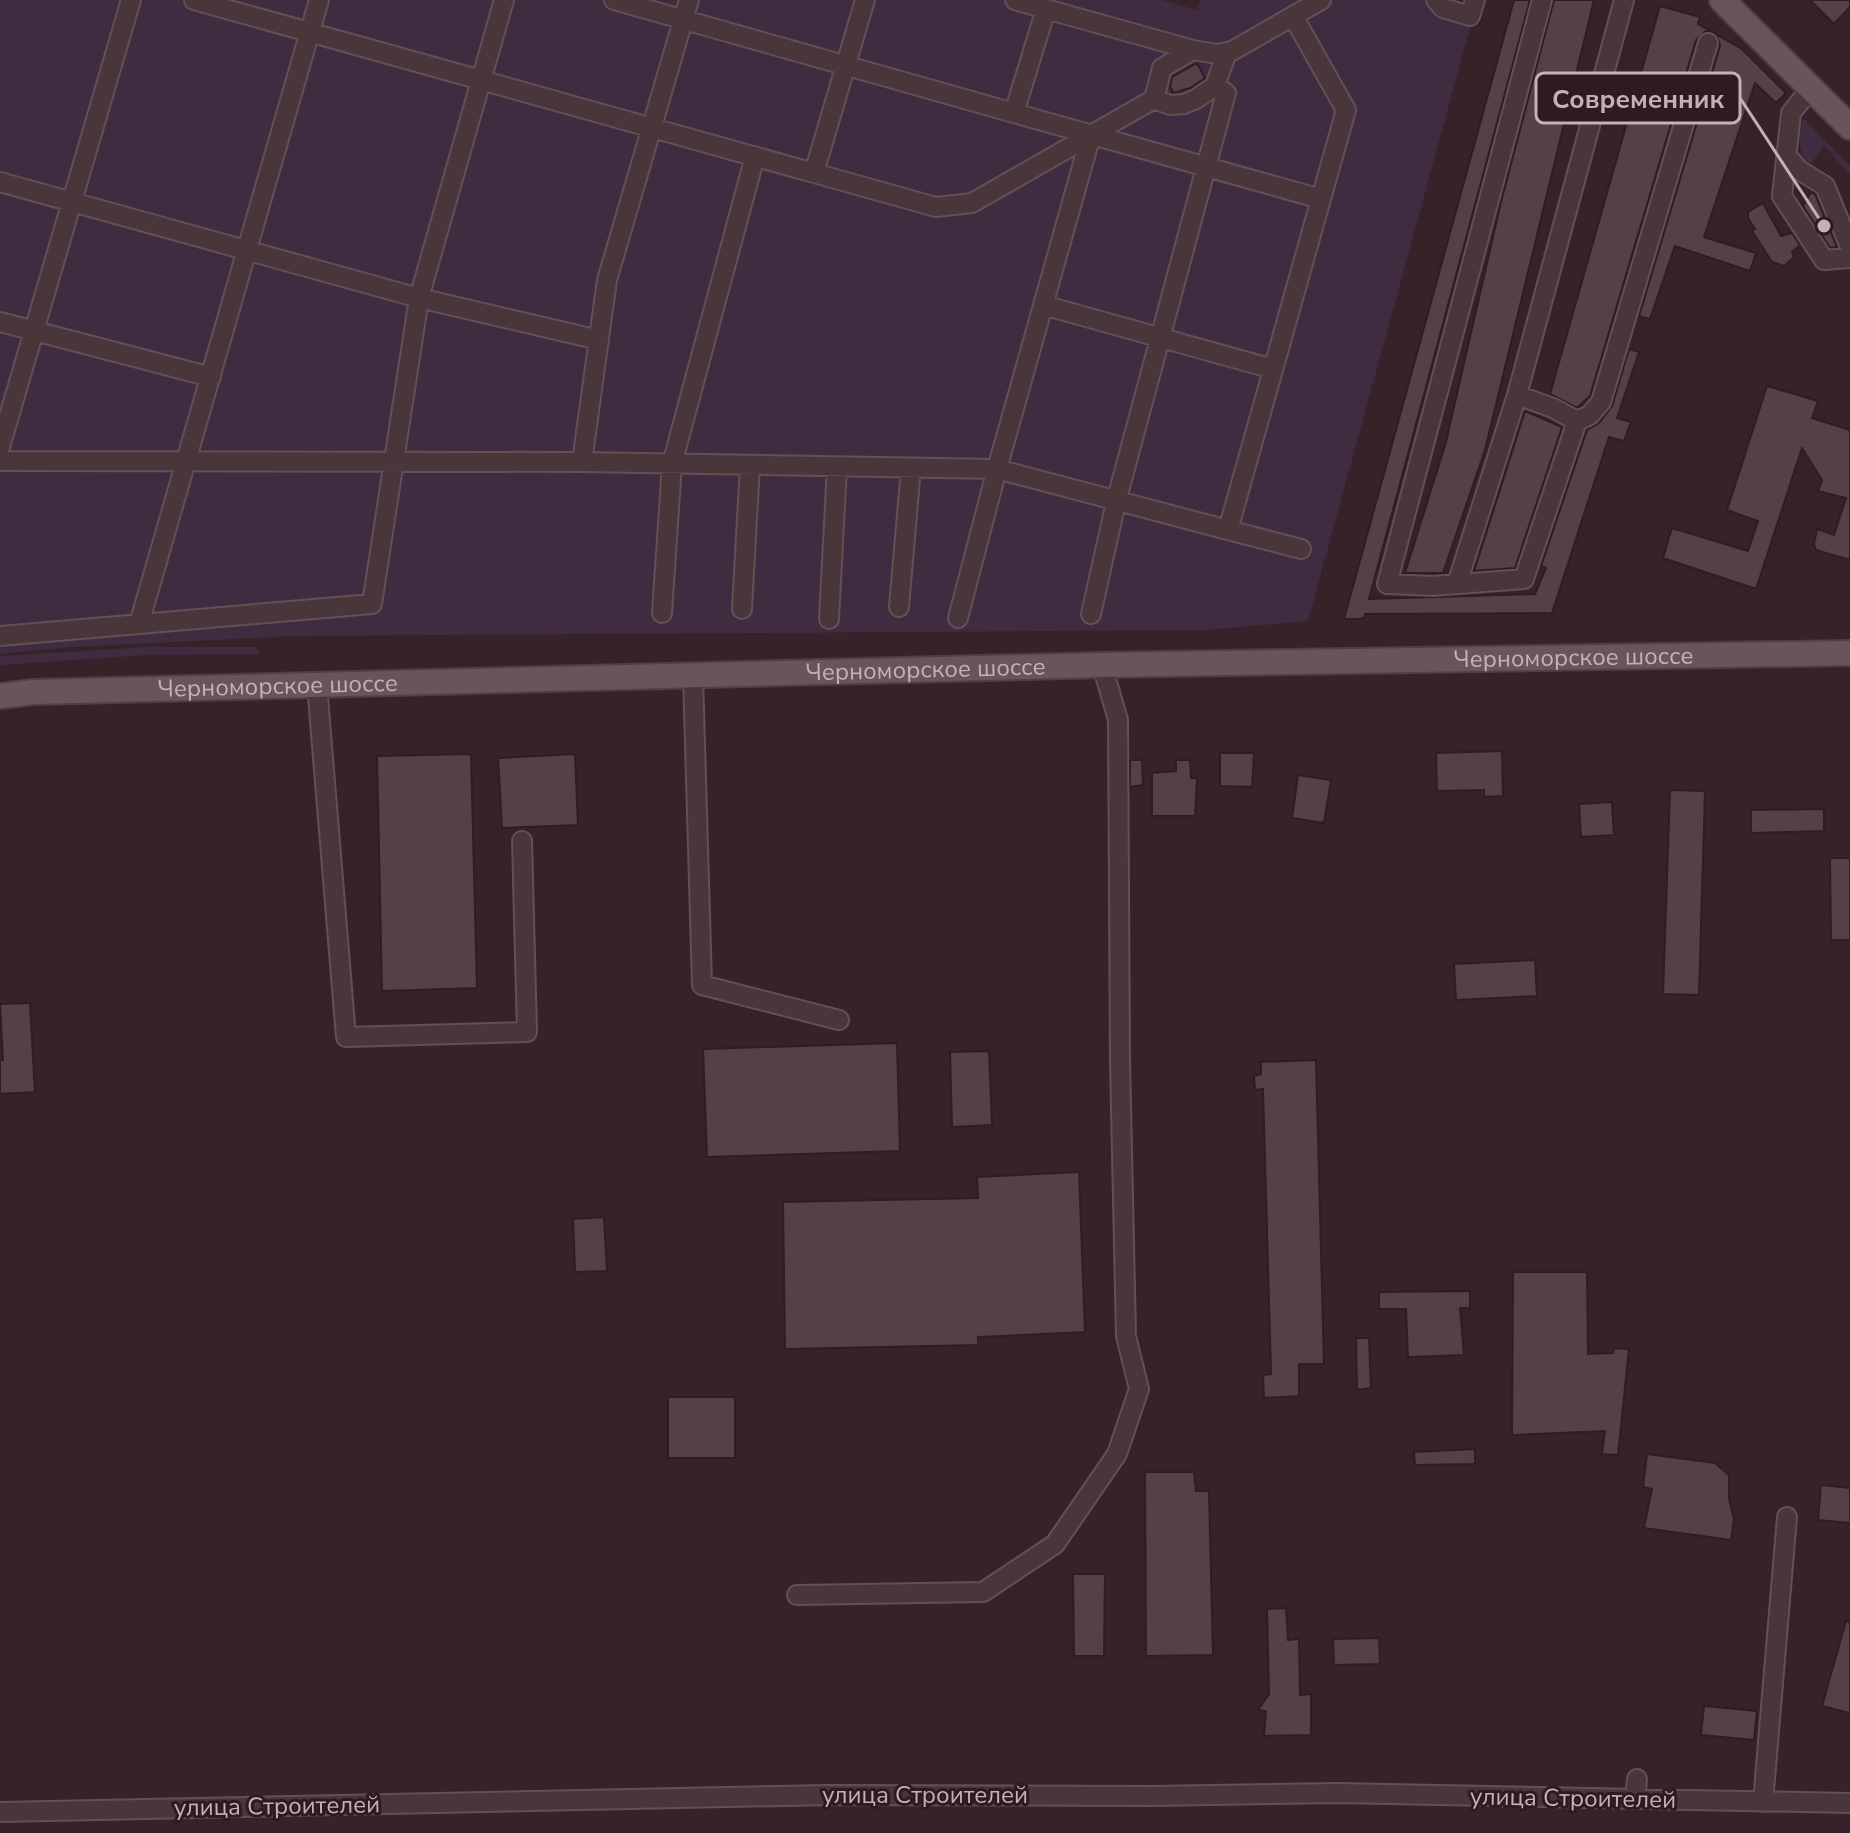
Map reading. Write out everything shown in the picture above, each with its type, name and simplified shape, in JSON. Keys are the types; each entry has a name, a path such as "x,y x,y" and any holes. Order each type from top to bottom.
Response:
{"main road":[{"path":"1722,0 1850,127"},
{"name":"Черноморское шоссе","path":"0,696 34,692 1102,665 1850,653"}],"street":[{"path":"0,447 131,0"},
{"path":"194,0 936,207 972,203 1154,99 1162,68 1193,50"},
{"path":"139,624 319,0"},
{"path":"0,636 372,604 419,298 504,0"},
{"path":"614,0 1205,169 1321,199"},
{"path":"582,462 607,280 689,0"},
{"path":"814,173 865,0"},
{"path":"1015,0 1217,54 1227,52 1321,0"},
{"path":"1436,0 1443,8 1470,16 1475,0"},
{"path":"1542,0 1387,584 1433,586 1524,579 1577,421 1590,415 1601,402 1708,43"},
{"path":"1457,584 1517,395 1624,0"},
{"path":"1014,113 1046,9"},
{"path":"1228,530 1346,110 1293,16"},
{"path":"1154,99 1170,105 1184,104 1215,86 1227,52"},
{"path":"1091,614 1116,502 1226,93 1215,86"},
{"path":"1811,88 1791,113 1782,196 1824,260 1850,258"},
{"path":"958,618 1091,135"},
{"path":"662,613 672,464 755,156"},
{"path":"1787,156 1799,170 1825,186 1850,247"},
{"path":"0,182 419,298 599,340"},
{"path":"1043,305 1273,369"},
{"path":"0,322 211,377"},
{"path":"1517,395 1577,421"},
{"path":"0,461 582,462 997,469 1301,549"},
{"path":"742,609 750,465"},
{"path":"829,619 837,467"},
{"path":"899,607 911,468"},
{"path":"797,1595 983,1592 1055,1544 1117,1454 1135,1402 1139,1389 1126,1336 1118,720 1102,665"},
{"path":"693,675 702,985 839,1020"},
{"path":"317,685 346,1037 527,1032 522,841"},
{"path":"1763,1802 1787,1517"},
{"path":"1635,1799 1637,1779"},
{"name":"улица Строителей","path":"0,1812 829,1795 1338,1793 1850,1803"}],"shaded area":[{"path":"0,0 1162,0 1197,10 1200,0 1436,0 1472,20 1308,621 1205,630 296,636 72,647 0,654"},
{"path":"1803,118 1850,166 1850,174 1824,146 1810,165 1800,143"},
{"path":"149,647 257,647 259,654 147,655 0,665 0,656"}],"building":[{"path":"1514,0 1530,0 1369,599 1535,594 1546,568 1541,566 1587,430 1599,423 1612,406 1629,349 1639,352 1617,418 1631,422 1624,441 1609,437 1552,613 1365,614 1364,618 1344,619"},
{"path":"1554,0 1594,0 1485,450 1443,573 1405,573 1446,442 1500,206"},
{"path":"1810,0 1850,0 1850,7 1834,24"},
{"path":"1660,6 1700,17 1698,24 1742,49 1786,93 1776,103 1755,83 1704,237 1756,253 1750,271 1675,246 1650,319 1639,316 1720,46 1717,35 1706,31 1696,40 1590,396 1577,408 1550,394"},
{"path":"1197,63 1205,78 1190,88 1173,93 1170,86 1172,77"},
{"path":"1811,192 1815,194 1837,247 1830,248 1803,206"},
{"path":"1763,203 1781,236 1792,233 1800,245 1792,252 1794,257 1784,266 1772,262 1752,231 1755,229 1748,212"},
{"path":"1767,386 1818,401 1812,418 1850,430 1850,560 1816,550 1817,529 1834,535 1846,498 1818,491 1822,480 1802,448 1756,589 1663,558 1672,528 1748,551 1758,521 1727,510"},
{"path":"1525,411 1562,427 1515,568 1474,571"},
{"path":"1502,751 1503,796 1484,797 1484,790 1437,791 1436,753"},
{"path":"1220,753 1254,753 1252,787 1220,786"},
{"path":"471,754 477,988 382,991 377,756"},
{"path":"575,754 578,825 502,828 498,758"},
{"path":"1130,760 1142,760 1143,785 1130,787"},
{"path":"1176,760 1190,760 1191,778 1197,778 1195,816 1152,816 1152,773 1176,771"},
{"path":"1298,775 1331,780 1324,823 1292,818"},
{"path":"1670,790 1705,791 1699,995 1663,994"},
{"path":"1612,802 1614,835 1581,837 1579,804"},
{"path":"1824,809 1824,831 1751,833 1751,810"},
{"path":"1830,858 1850,858 1850,940 1831,940"},
{"path":"1535,960 1537,996 1456,1000 1454,964"},
{"path":"30,1003 35,1092 0,1094 0,1060 3,1060 0,1004"},
{"path":"897,1043 900,1151 707,1157 703,1049"},
{"path":"989,1051 992,1125 952,1127 950,1052"},
{"path":"1316,1060 1324,1364 1299,1364 1299,1396 1264,1398 1263,1375 1271,1374 1263,1089 1255,1090 1254,1076 1261,1074 1261,1062"},
{"path":"1079,1172 1085,1332 978,1337 978,1345 785,1349 783,1202 978,1198 977,1177"},
{"path":"604,1217 607,1271 575,1272 573,1219"},
{"path":"1513,1272 1587,1272 1588,1354 1613,1353 1614,1348 1629,1349 1618,1455 1602,1454 1605,1431 1512,1435"},
{"path":"1470,1291 1470,1308 1460,1308 1464,1355 1408,1357 1406,1309 1379,1309 1379,1292"},
{"path":"1356,1338 1369,1338 1371,1388 1357,1390"},
{"path":"668,1397 735,1397 735,1458 668,1458"},
{"path":"1475,1449 1475,1464 1415,1465 1414,1452"},
{"path":"1647,1454 1715,1463 1729,1475 1729,1499 1734,1519 1731,1540 1644,1528 1652,1489 1643,1487"},
{"path":"1145,1472 1194,1472 1196,1491 1209,1491 1213,1655 1146,1656"},
{"path":"1821,1485 1850,1488 1850,1523 1818,1520"},
{"path":"1073,1574 1105,1574 1104,1656 1074,1656"},
{"path":"1286,1608 1288,1640 1299,1639 1300,1695 1311,1694 1311,1735 1264,1736 1266,1711 1258,1710 1269,1694 1267,1609"},
{"path":"1846,1621 1850,1622 1850,1713 1822,1706"},
{"path":"1379,1638 1380,1664 1334,1665 1333,1639"},
{"path":"1704,1706 1757,1711 1754,1740 1701,1735"}],"place":[{"name":"Современник","path":"1824,226"}]}
